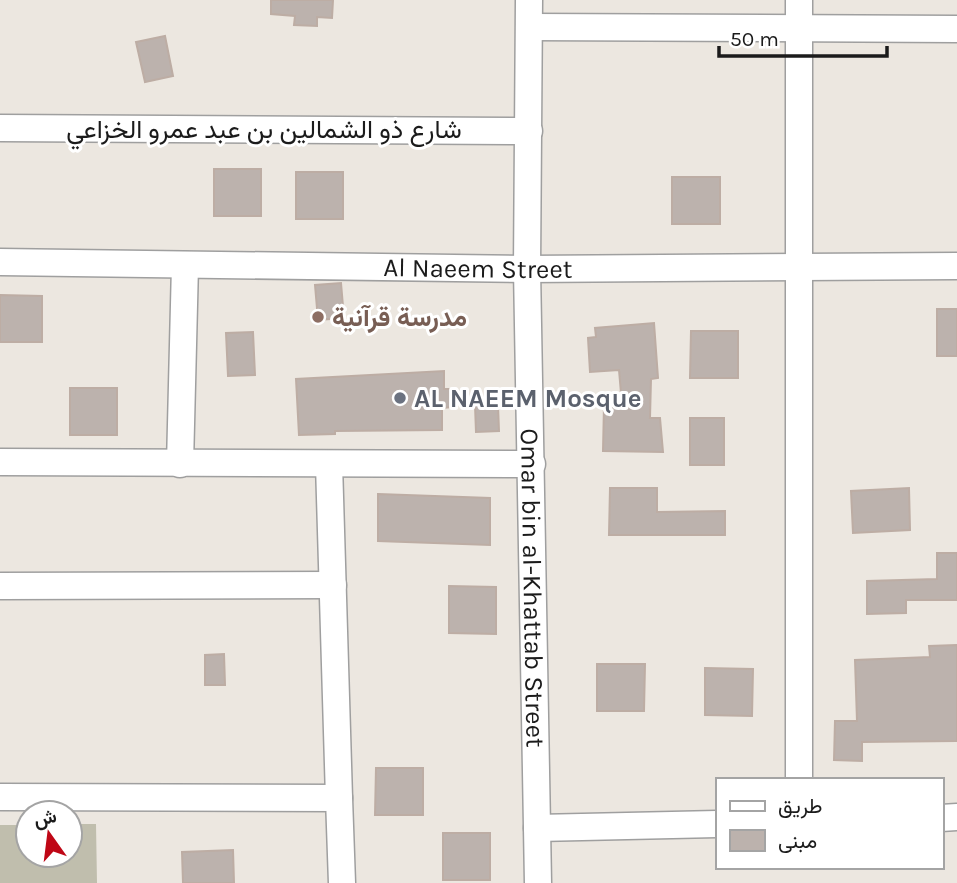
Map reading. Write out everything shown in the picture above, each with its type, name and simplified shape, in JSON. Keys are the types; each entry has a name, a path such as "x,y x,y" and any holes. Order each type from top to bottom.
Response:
{"street":[{"name":"Omar bin al-Khattab Street","path":"529,0 527,269 538,883"},
{"path":"799,0 799,778"},
{"path":"530,27 957,29"},
{"name":"شارع ذو الشمالين بن عبد عمرو الخزاعي","path":"0,128 529,131"},
{"name":"Al Naeem Street","path":"0,262 527,269 957,266"},
{"path":"180,464 185,265"},
{"path":"0,462 532,464"},
{"path":"329,464 342,883"},
{"path":"0,586 332,585"},
{"path":"0,797 339,798"},
{"path":"537,828 716,824"}],"shaded area":[{"path":"84,824 96,824 97,883 0,883 0,825 14,825 14,869 84,869"}],"building":[{"path":"271,0 333,0 332,18 317,17 317,26 294,25 295,16 271,14"},
{"path":"165,36 173,76 145,82 136,42"},
{"path":"214,169 261,169 261,216 214,216"},
{"path":"296,172 343,172 343,219 296,219"},
{"path":"672,177 720,177 720,224 672,224"},
{"path":"341,283 344,318 318,320 315,285"},
{"path":"0,295 42,296 42,342 0,342"},
{"path":"937,309 957,309 957,356 937,356"},
{"path":"654,323 658,378 651,379 650,418 660,418 663,452 603,451 604,405 622,405 619,370 590,372 588,338 596,337 595,328"},
{"path":"691,331 738,331 738,378 690,378"},
{"path":"253,332 255,375 228,376 226,333"},
{"path":"444,371 444,389 451,389 452,407 442,408 442,430 335,431 335,434 299,435 296,379"},
{"path":"70,388 117,388 117,435 70,435"},
{"path":"475,405 498,405 499,431 476,432"},
{"path":"690,418 724,418 724,465 690,465"},
{"path":"610,488 657,488 657,512 725,511 725,535 609,535"},
{"path":"909,488 910,530 853,533 851,491"},
{"path":"378,494 490,498 490,545 378,541"},
{"path":"937,553 957,553 957,600 906,600 906,613 867,614 867,581 937,579"},
{"path":"449,586 496,587 496,634 449,633"},
{"path":"957,645 957,741 862,742 862,761 834,760 835,721 857,721 855,660 930,657 929,646"},
{"path":"224,654 225,685 205,685 205,655"},
{"path":"597,664 645,664 644,711 597,711"},
{"path":"705,668 753,669 752,716 705,715"},
{"path":"376,768 423,768 423,815 375,815"},
{"path":"443,833 490,833 490,880 443,880"},
{"path":"233,850 234,883 183,883 182,852"}],"place":[{"name":"مدرسة قرآنية","path":"318,317"},
{"name":"AL NAEEM Mosque","path":"400,398"}]}
